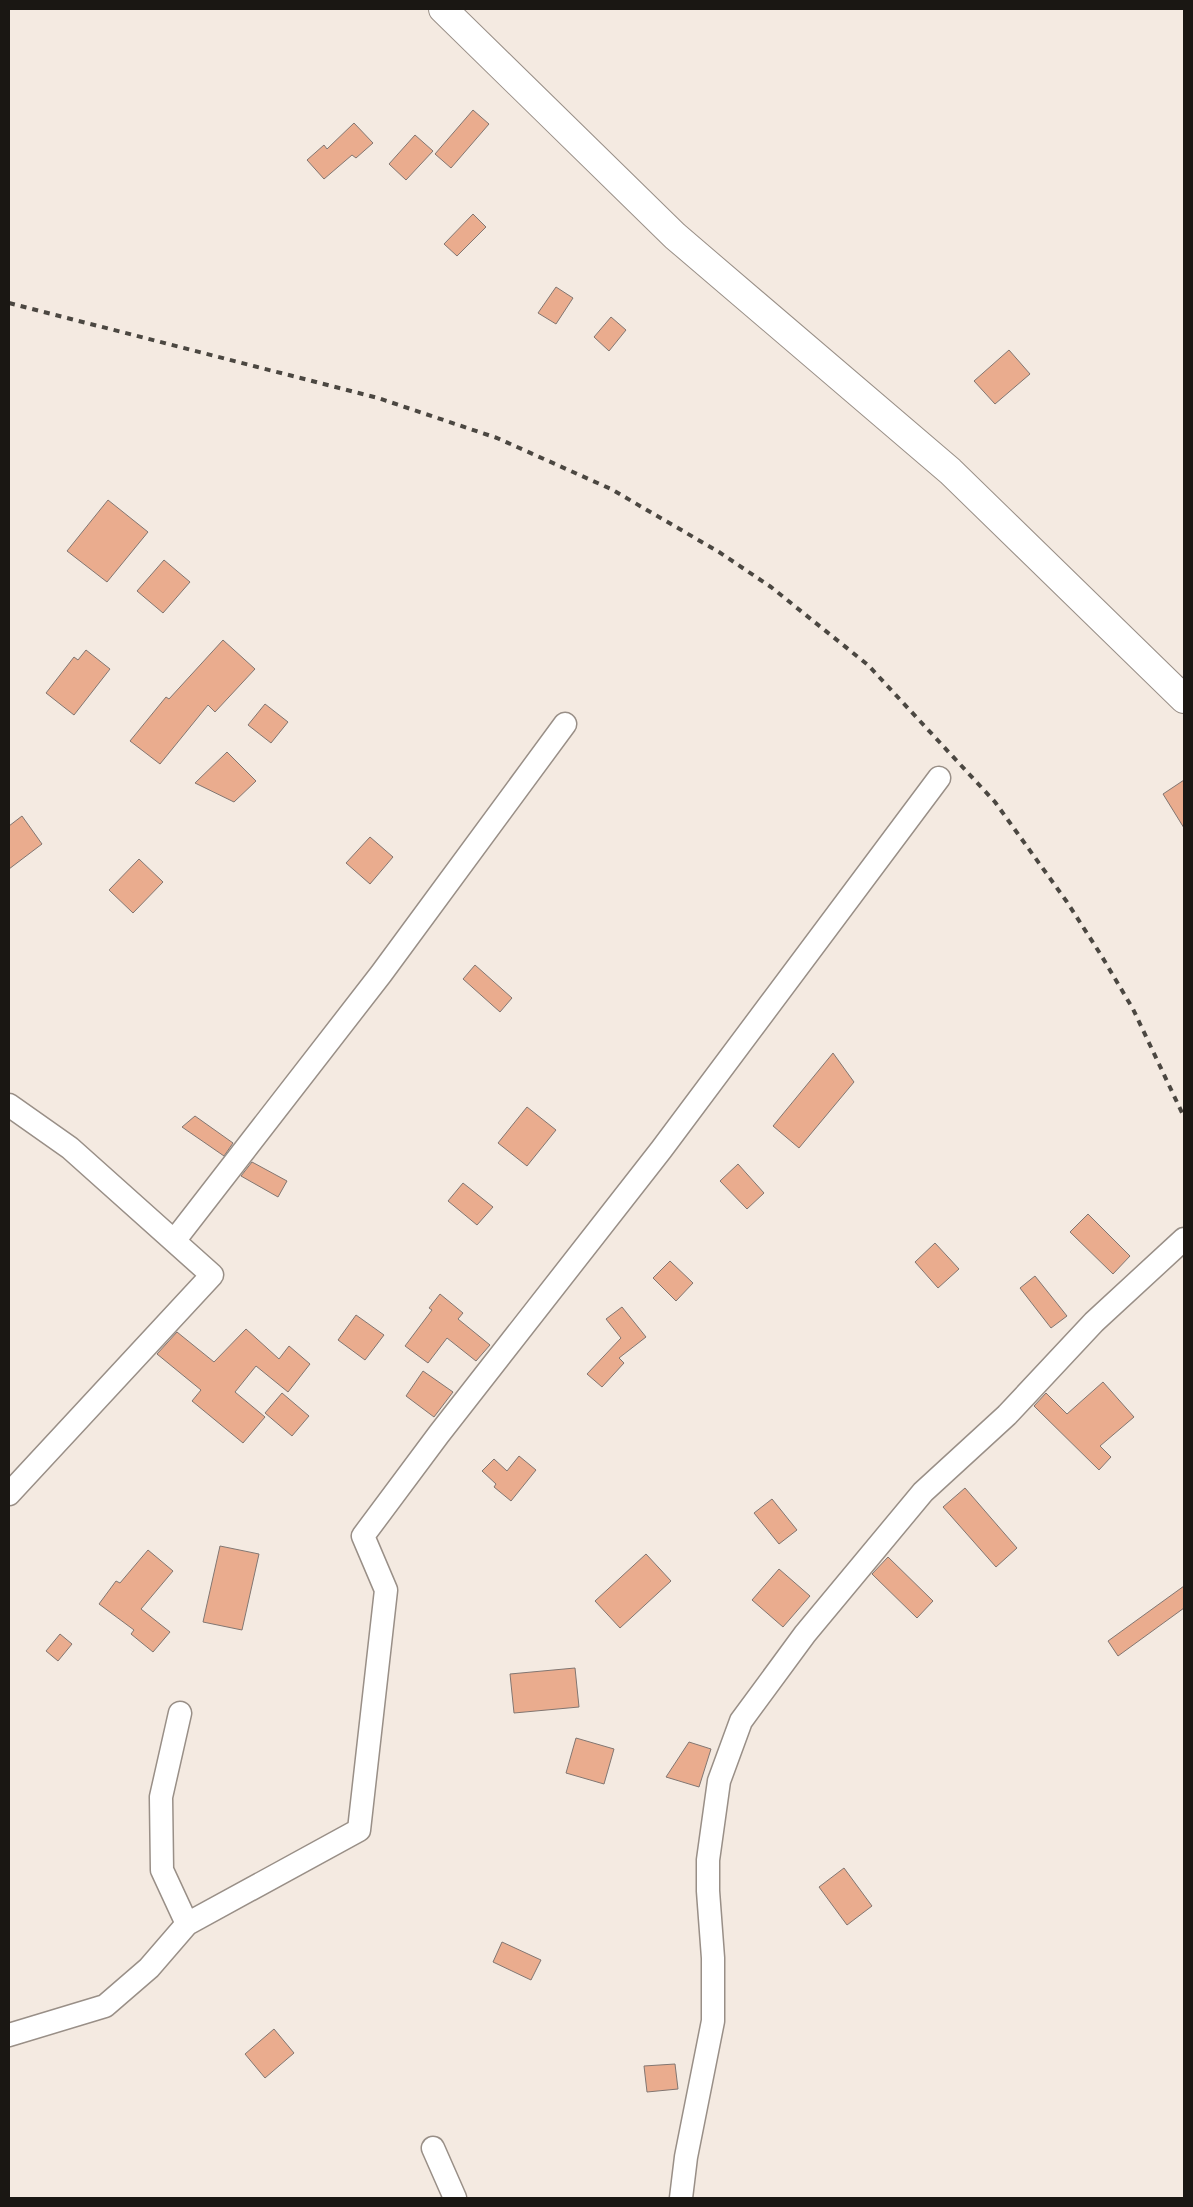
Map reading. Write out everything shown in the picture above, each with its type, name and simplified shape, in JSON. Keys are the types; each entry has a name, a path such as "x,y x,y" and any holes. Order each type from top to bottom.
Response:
{"main road":[{"path":"443,9 675,236 950,471 1184,699"}],"street":[{"path":"174,1242 381,974 565,724"},
{"path":"9,2035 104,2006 150,1968 187,1924 359,1830 386,1590 363,1536 439,1434 661,1150 939,778"},
{"path":"9,1105 70,1148 212,1275 9,1494"},
{"path":"682,2198 686,2157 713,2021 713,1958 708,1891 708,1860 719,1781 741,1721 811,1627 923,1492 1008,1414 1094,1322 1184,1239"},
{"path":"180,1713 161,1797 162,1870 187,1924"},
{"path":"433,2148 455,2198"}],"building":[{"path":"473,110 489,124 451,168 435,154"},
{"path":"354,123 373,143 356,158 352,155 324,179 307,160 324,145 327,149"},
{"path":"415,135 433,151 406,180 389,164"},
{"path":"473,214 486,227 457,256 444,244"},
{"path":"556,287 573,298 556,324 538,313"},
{"path":"611,317 626,330 609,351 594,337"},
{"path":"1009,350 1030,374 995,404 974,381"},
{"path":"108,500 148,532 107,582 67,551"},
{"path":"164,560 190,582 163,613 137,591"},
{"path":"223,640 255,669 215,712 208,705 160,764 130,741 166,697 169,699"},
{"path":"86,650 110,669 74,715 46,693 74,657 78,660"},
{"path":"265,704 288,722 271,743 248,725"},
{"path":"227,752 256,781 234,802 195,783"},
{"path":"1184,780 1184,828 1163,794"},
{"path":"22,816 42,844 9,869 9,826"},
{"path":"370,837 393,857 370,884 346,863"},
{"path":"139,859 163,882 133,913 109,890"},
{"path":"475,965 512,998 500,1012 463,979"},
{"path":"833,1053 854,1082 799,1148 773,1126"},
{"path":"527,1107 556,1130 527,1166 498,1143"},
{"path":"195,1116 233,1143 224,1156 182,1127"},
{"path":"252,1162 287,1181 278,1197 241,1176"},
{"path":"738,1164 764,1193 747,1209 720,1181"},
{"path":"463,1183 493,1207 477,1225 448,1201"},
{"path":"1088,1214 1130,1256 1113,1274 1070,1232"},
{"path":"935,1243 959,1269 938,1288 915,1262"},
{"path":"670,1261 693,1283 676,1301 653,1278"},
{"path":"1035,1276 1067,1316 1051,1328 1020,1288"},
{"path":"440,1294 463,1313 458,1319 490,1345 476,1361 447,1338 428,1363 405,1346 432,1310 429,1308"},
{"path":"622,1307 646,1337 619,1358 624,1363 602,1387 587,1374 621,1338 606,1319"},
{"path":"356,1315 384,1335 365,1360 338,1340"},
{"path":"246,1329 279,1359 289,1346 310,1364 288,1392 256,1366 235,1392 265,1417 243,1443 192,1401 201,1390 157,1354 177,1332 214,1362"},
{"path":"423,1371 453,1392 434,1417 406,1396"},
{"path":"1103,1382 1134,1417 1100,1446 1111,1457 1099,1470 1034,1406 1046,1393 1067,1414"},
{"path":"282,1393 309,1416 292,1436 265,1413"},
{"path":"519,1456 536,1470 511,1501 494,1487 496,1484 482,1471 494,1459 507,1471"},
{"path":"965,1488 1017,1548 996,1567 943,1507"},
{"path":"772,1499 797,1530 779,1544 754,1513"},
{"path":"220,1546 259,1554 242,1630 203,1622"},
{"path":"148,1550 173,1571 141,1609 170,1632 153,1652 131,1634 134,1630 99,1604 116,1581 120,1583"},
{"path":"646,1554 671,1581 620,1628 595,1601"},
{"path":"888,1557 933,1601 917,1618 872,1574"},
{"path":"779,1569 810,1596 783,1627 752,1600"},
{"path":"1184,1586 1184,1608 1118,1656 1108,1641"},
{"path":"60,1634 72,1644 58,1661 46,1651"},
{"path":"575,1668 579,1707 514,1713 510,1674"},
{"path":"576,1738 614,1749 604,1784 566,1773"},
{"path":"689,1742 711,1749 699,1787 666,1777"},
{"path":"844,1868 872,1906 847,1925 819,1887"},
{"path":"502,1942 541,1960 531,1980 493,1962"},
{"path":"274,2029 294,2053 265,2078 245,2054"},
{"path":"675,2064 678,2089 647,2092 644,2066"}],"railway":[{"path":"9,303 378,398 497,438 611,489 719,552 771,587 868,665 995,802 1067,902 1101,955 1133,1009 1184,1117"}]}
